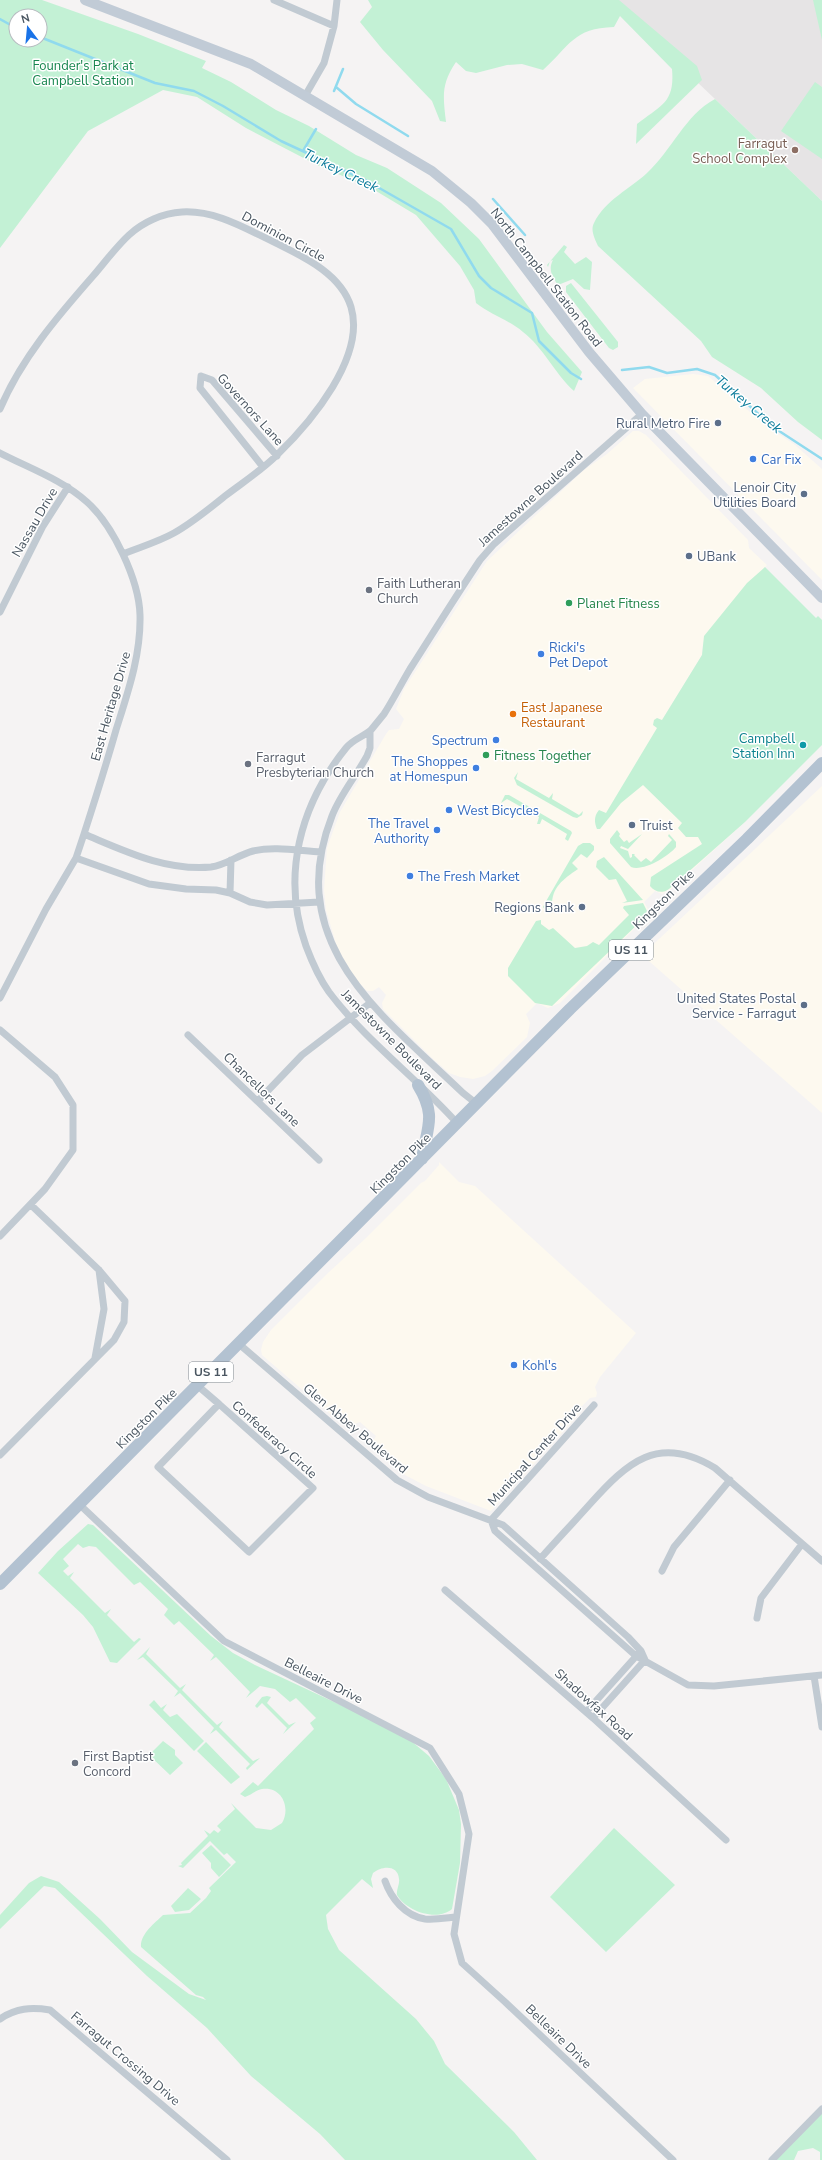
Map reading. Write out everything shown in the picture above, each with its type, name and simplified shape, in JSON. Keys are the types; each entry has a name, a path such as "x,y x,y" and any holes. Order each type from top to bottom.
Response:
{"main road":[{"name":"North Campbell Station Road","path":"85,0 235,56 432,171 472,203 492,224 589,352 642,414 822,598"},
{"name":"Kingston Pike","path":"0,1584 458,1124 570,1009 747,839 822,763"},
{"path":"418,1085 430,1107 428,1131 422,1159"}],"street":[{"path":"274,0 334,26"},
{"path":"305,96 324,63 334,26 337,0"},
{"name":"Dominion Circle","path":"0,409 10,384 56,318 129,234 153,219 181,212 216,215 279,244 329,274 341,288 351,306 353,320 350,346 340,374 327,397 300,431 277,456 174,533 123,554"},
{"name":"Governors Lane","path":"263,467 200,388 200,376 212,380 277,456"},
{"name":"Jamestowne Boulevard","path":"458,1124 439,1103 418,1085 350,1017 328,991 320,978 301,931 295,904 296,851 308,811 324,779 347,746 360,735 370,730 384,714 461,589 494,544 642,414"},
{"name":"East Heritage Drive","path":"0,453 68,487 88,502 110,528 123,554 134,586 140,613 139,642 134,673 76,858 46,909 0,998"},
{"name":"Nassau Drive","path":"0,612 43,526 68,487"},
{"name":"Jamestowne Boulevard","path":"370,730 370,748 367,756 337,805 321,852 319,902 328,934 340,962 358,990 458,1088 477,1104"},
{"path":"84,834 158,863 189,867 211,867 223,864 256,850 321,852"},
{"path":"76,858 149,884 230,893 250,902 267,905 319,902"},
{"path":"230,893 231,860"},
{"path":"258,1101 302,1055 370,1003"},
{"path":"0,1030 55,1077 72,1105 73,1150 56,1176 31,1205 0,1236"},
{"name":"Chancellors Lane","path":"188,1035 319,1160"},
{"path":"0,1455 114,1340 124,1322 125,1301 99,1270 31,1205"},
{"path":"95,1358 104,1309 99,1270"},
{"name":"Glen Abbey Boulevard","path":"239,1344 397,1480 428,1497 503,1525 645,1660"},
{"path":"198,1386 219,1404"},
{"name":"Confederacy Circle","path":"219,1404 313,1488 249,1552 158,1468 219,1404"},
{"name":"Municipal Center Drive","path":"491,1520 594,1405"},
{"path":"540,1559 615,1477 629,1465 639,1460 660,1454 688,1455 706,1462 730,1480 822,1562"},
{"path":"662,1572 674,1547 730,1480"},
{"name":"Belleaire Drive","path":"80,1505 224,1641 430,1748 458,1794 469,1834 454,1934 462,1964 504,2001 672,2160"},
{"name":"Glen Abbey Boulevard","path":"491,1520 495,1531 638,1653"},
{"path":"757,1618 761,1598 802,1544"},
{"name":"Shadowfax Road","path":"445,1590 593,1718 726,1840"},
{"path":"586,1712 638,1653"},
{"path":"593,1718 645,1660 688,1685 714,1686 822,1675"},
{"path":"814,1676 822,1727"},
{"path":"385,1881 392,1895 402,1907 412,1914 423,1919 456,1918"},
{"name":"Farragut Crossing Drive","path":"0,2019 10,2012 29,2007 50,2010 227,2160"},
{"path":"772,2160 822,2109"}],"shaded area":[{"name":"Farragut School Complex","path":"611,0 822,0 822,201 715,99"},
{"path":"693,374 708,376 764,424 795,445 822,469 822,580 633,388 645,379"},
{"path":"633,431 639,431 646,435 748,540 749,548 767,565 741,594 703,643 702,655 662,720 745,822 670,890 662,894 655,891 644,902 648,909 645,918 560,1003 548,1008 537,1003 526,1014 530,1023 527,1037 492,1071 485,1076 473,1079 460,1077 449,1073 432,1058 383,1009 382,1003 386,995 379,987 373,991 367,991 354,977 337,947 326,910 324,890 327,848 340,812 386,734 389,730 399,729 404,719 396,709 404,689 487,561 584,470 607,454"},
{"path":"822,786 822,1113 642,955"},
{"path":"439,1162 459,1182 475,1186 636,1333 600,1377 595,1387 597,1393 596,1397 590,1398 580,1408 580,1413 491,1511 426,1486 405,1475 373,1450 371,1445 376,1436 360,1422 349,1426 343,1425 262,1355 261,1350 263,1342 271,1330 421,1183 425,1181 439,1165"}],"green space":[{"name":"Founder's Park at Campbell Station","path":"0,0 42,0 138,34 206,61 202,68 231,82 276,110 309,126 356,155 387,168 441,203 479,239 547,332 582,372 574,391 530,338 518,328 476,303 474,290 460,266 416,215 371,188 319,166 246,128 197,97 163,90 88,131 0,248"},
{"path":"368,0 619,0 697,66 702,80 636,144 637,124 665,102 669,96 672,80 672,69 620,16 614,27 600,28 589,31 573,40 543,70 522,64 507,65 476,73 466,71 456,62 445,84 444,90 446,122 440,121 432,101 383,50 360,22 372,7"},
{"path":"813,0 822,0 822,40"},
{"path":"815,82 822,87 822,159 781,131"},
{"path":"715,99 822,201 822,440 798,422 761,388 712,357 701,341 598,246 593,234 594,223 611,201 647,173 656,164 695,114"},
{"path":"564,245 567,247 564,252 575,264 586,257 592,262 590,290 584,289 573,279 558,285 551,273 553,260 551,261"},
{"path":"571,283 618,342 618,347 613,350 609,348 566,292 566,286"},
{"path":"765,567 816,618 818,616 822,620 822,745 745,822 669,889 661,892 656,891 650,886 651,877 702,844 698,837 686,837 678,828 682,823 643,785 621,803 600,829 597,829 595,817 599,810 606,813 657,728 653,725 654,720 657,718 662,720 702,655 704,636 747,583"},
{"path":"518,772 516,779 549,798 553,793 552,799 579,815 583,811 582,815 577,818 573,817 517,785 514,778"},
{"path":"505,795 509,795 571,831 572,833 568,841 565,839 567,834 542,819 540,824 537,824 539,817 507,799 501,803"},
{"path":"617,830 620,834 619,836 624,842 627,840 629,843 642,834 628,849 621,846 620,848 628,851 630,858 632,857 632,854 635,854 634,855 641,862 646,858 651,862 672,840 668,836 669,834 676,842 676,847 662,859 649,865 636,868 631,867 610,843 610,839"},
{"path":"583,843 590,843 594,846 594,850 587,858 581,854 572,863 578,869 559,885 553,895 552,908 547,912 543,907 545,903 578,846"},
{"path":"604,857 643,900 622,903 627,901 616,879 609,880 596,867 597,861"},
{"path":"643,903 647,911 640,922 552,1006 535,1003 508,976 508,968 536,921 541,920 541,924 549,930 553,928 575,948 587,946 593,942 599,945 629,915 623,908 624,906"},
{"path":"88,1524 93,1525 211,1636 233,1653 255,1665 379,1723 410,1740 429,1756 446,1779 459,1810 461,1824 460,1863 452,1909 446,1913 430,1915 407,1906 397,1895 399,1881 398,1874 392,1869 384,1868 373,1873 371,1879 373,1888 362,1879 326,1915 328,1929 339,1950 416,2019 434,2041 445,2064 514,2132 537,2160 345,2160 320,2134 251,2076 207,2028 147,1976 55,1888 44,1886 0,1929 0,1915 29,1883 41,1876 59,1882 100,1919 132,1952 189,1994 206,2000 203,1997 196,1995 141,1947 141,1942 145,1933 163,1915 190,1913 206,1898 211,1891 209,1888 236,1862 227,1853 224,1855 210,1841 183,1868 178,1866 182,1865 181,1863 208,1836 204,1830 210,1834 214,1830 218,1833 221,1830 217,1826 235,1809 231,1803 256,1828 271,1830 282,1823 285,1817 285,1805 283,1799 275,1791 262,1789 245,1797 240,1794 253,1782 258,1786 314,1729 310,1723 316,1718 296,1698 290,1702 275,1689 260,1686 246,1698 250,1692 216,1657 210,1661 214,1655 179,1621 174,1625 164,1615 168,1609 140,1582 134,1585 96,1547 89,1546 83,1548 78,1544 63,1559 69,1566 63,1571 68,1576 74,1572 70,1578 105,1613 111,1609 107,1615 134,1642 139,1638 141,1639 117,1663 110,1662 93,1627 83,1615 38,1573 58,1551"},
{"path":"150,1647 146,1654 180,1688 186,1684 182,1690 217,1725 223,1721 219,1727 253,1761 260,1758 247,1770 246,1768 250,1764 216,1730 210,1734 214,1728 180,1693 174,1697 178,1691 143,1657 137,1660"},
{"path":"262,1697 271,1697 267,1703 289,1725 296,1722 283,1734 287,1728 262,1703 257,1708 255,1706"},
{"path":"154,1700 161,1708 167,1704 163,1710 170,1717 177,1714 204,1741 194,1751 149,1705"},
{"path":"163,1741 175,1750 175,1755 183,1763 170,1775 149,1755"},
{"path":"206,1742 240,1777 231,1784 197,1751"},
{"path":"614,1828 675,1885 606,1952 550,1897"},
{"path":"211,1845 231,1865 219,1877 211,1868 211,1863 202,1853"},
{"path":"188,1888 201,1899 189,1910 175,1912 171,1906"},
{"path":"822,2112 822,2160 820,2160 820,2152 813,2148 798,2151 794,2160 776,2160"}],"waterway":[{"name":"Turkey Creek","path":"0,19 8,24"},
{"name":"Turkey Creek","path":"48,40 155,83 194,91 223,106 281,141 367,181 451,229 479,276 491,288 532,313 539,341 571,373 581,379"},
{"path":"334,91 343,69"},
{"path":"336,87 356,104 408,136"},
{"path":"303,151 316,129"},
{"path":"493,199 525,235"},
{"name":"Turkey Creek","path":"622,370 649,367 667,373 697,369 715,375 773,427 822,459"}],"place":[{"name":"Farragut School Complex","path":"795,150"},
{"name":"Rural Metro Fire","path":"718,423"},
{"name":"Car Fix","path":"753,459"},
{"name":"Lenoir City Utilities Board","path":"804,494"},
{"name":"UBank","path":"689,556"},
{"name":"Faith Lutheran Church","path":"369,590"},
{"name":"Planet Fitness","path":"569,603"},
{"name":"Ricki's Pet Depot","path":"541,654"},
{"name":"East Japanese Restaurant","path":"513,714"},
{"name":"Spectrum","path":"496,740"},
{"name":"Campbell Station Inn","path":"803,745"},
{"name":"Fitness Together","path":"486,755"},
{"name":"Farragut Presbyterian Church","path":"248,764"},
{"name":"The Shoppes at Homespun","path":"476,768"},
{"name":"West Bicycles","path":"449,810"},
{"name":"Truist","path":"632,825"},
{"name":"The Travel Authority","path":"437,830"},
{"name":"The Fresh Market","path":"410,876"},
{"name":"Regions Bank","path":"582,907"},
{"name":"United States Postal Service - Farragut","path":"804,1005"},
{"name":"Kohl's","path":"514,1365"},
{"name":"First Baptist Concord","path":"75,1763"}]}
